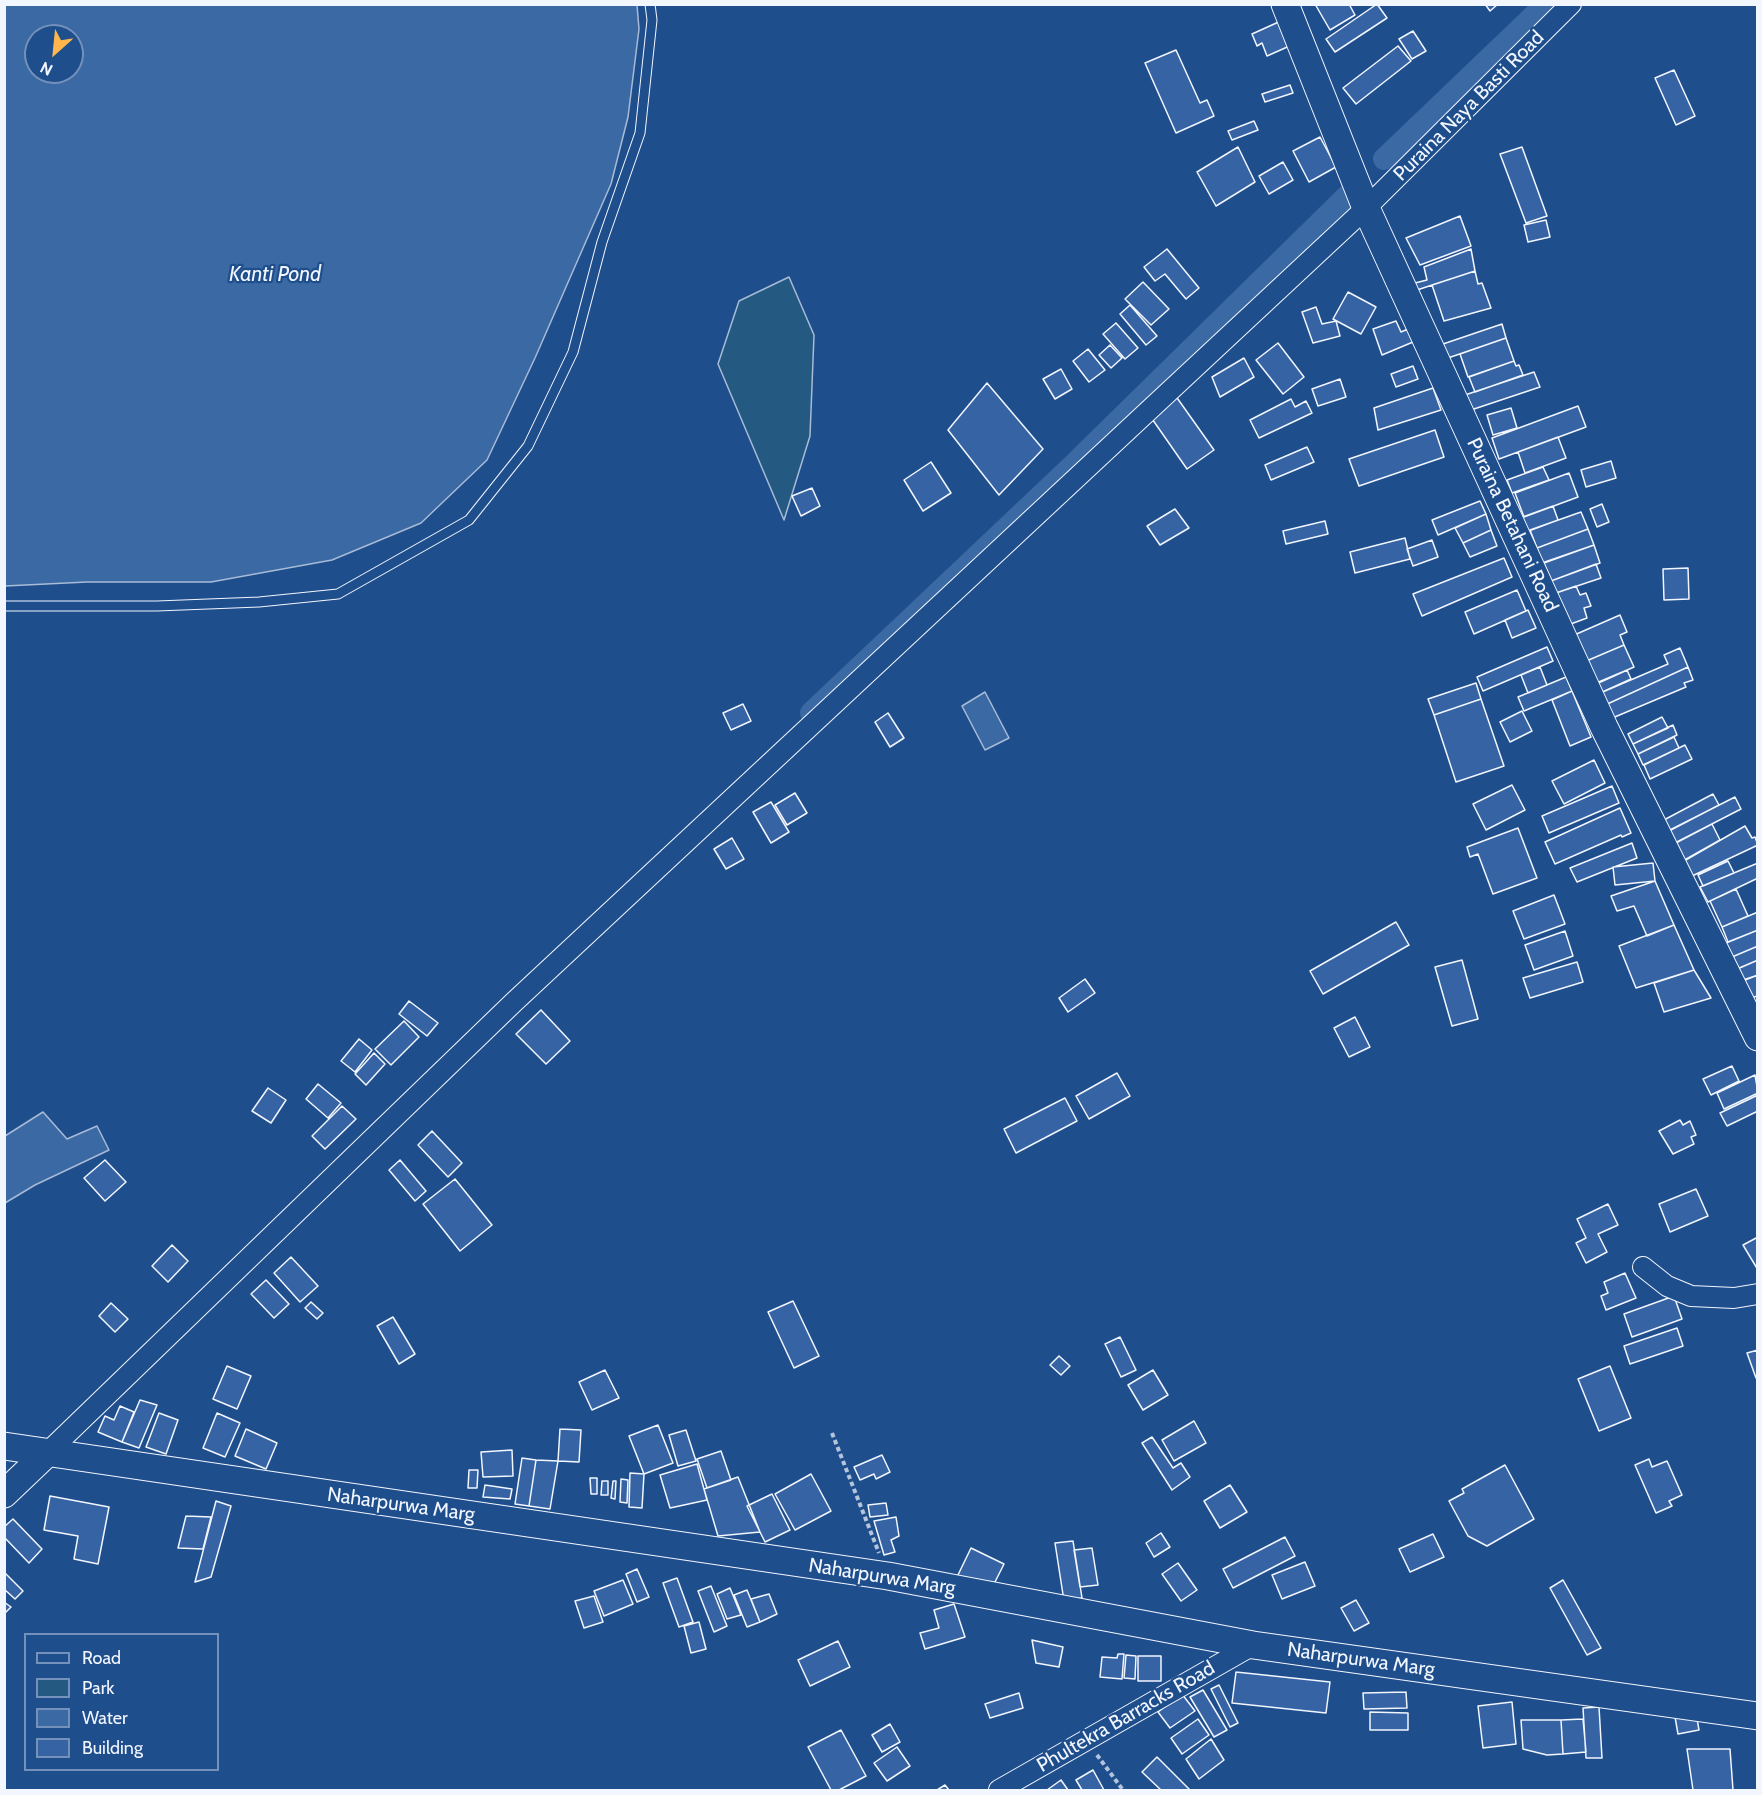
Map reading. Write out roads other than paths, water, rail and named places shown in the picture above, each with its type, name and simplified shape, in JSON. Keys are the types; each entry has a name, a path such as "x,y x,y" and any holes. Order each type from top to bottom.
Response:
{"main road":[{"name":"Puraina Betahani Road","path":"1285,4 1366,208 1604,727 1758,1037"},
{"name":"Naharpurwa Marg","path":"4,1446 46,1454 888,1576 1253,1645 1758,1716"},
{"path":"4,1494 46,1454"}],"street":[{"name":"Puraina Naya Basti Road","path":"46,1454 514,1002 1366,208 1571,4"},
{"path":"1643,1267 1667,1286 1691,1296 1734,1298 1758,1294"},
{"name":"Phultekra Barracks Road","path":"999,1791 1253,1645"}],"lane":[{"path":"4,606 157,606 259,602 338,594 469,520 528,446 573,352 602,242 640,133 652,20 650,4"}],"water":[{"name":"Kanti Pond","path":"5,4 637,5 639,29 628,117 611,184 535,358 487,460 421,523 332,560 211,582 87,582 5,586"},
{"path":"985,692 1009,738 985,750 962,706"},
{"path":"43,1112 67,1139 97,1126 109,1150 35,1185 5,1203 5,1136"}],"waterway":[{"path":"1384,159 1546,4"},
{"path":"811,713 1072,466 1354,189"}]}
